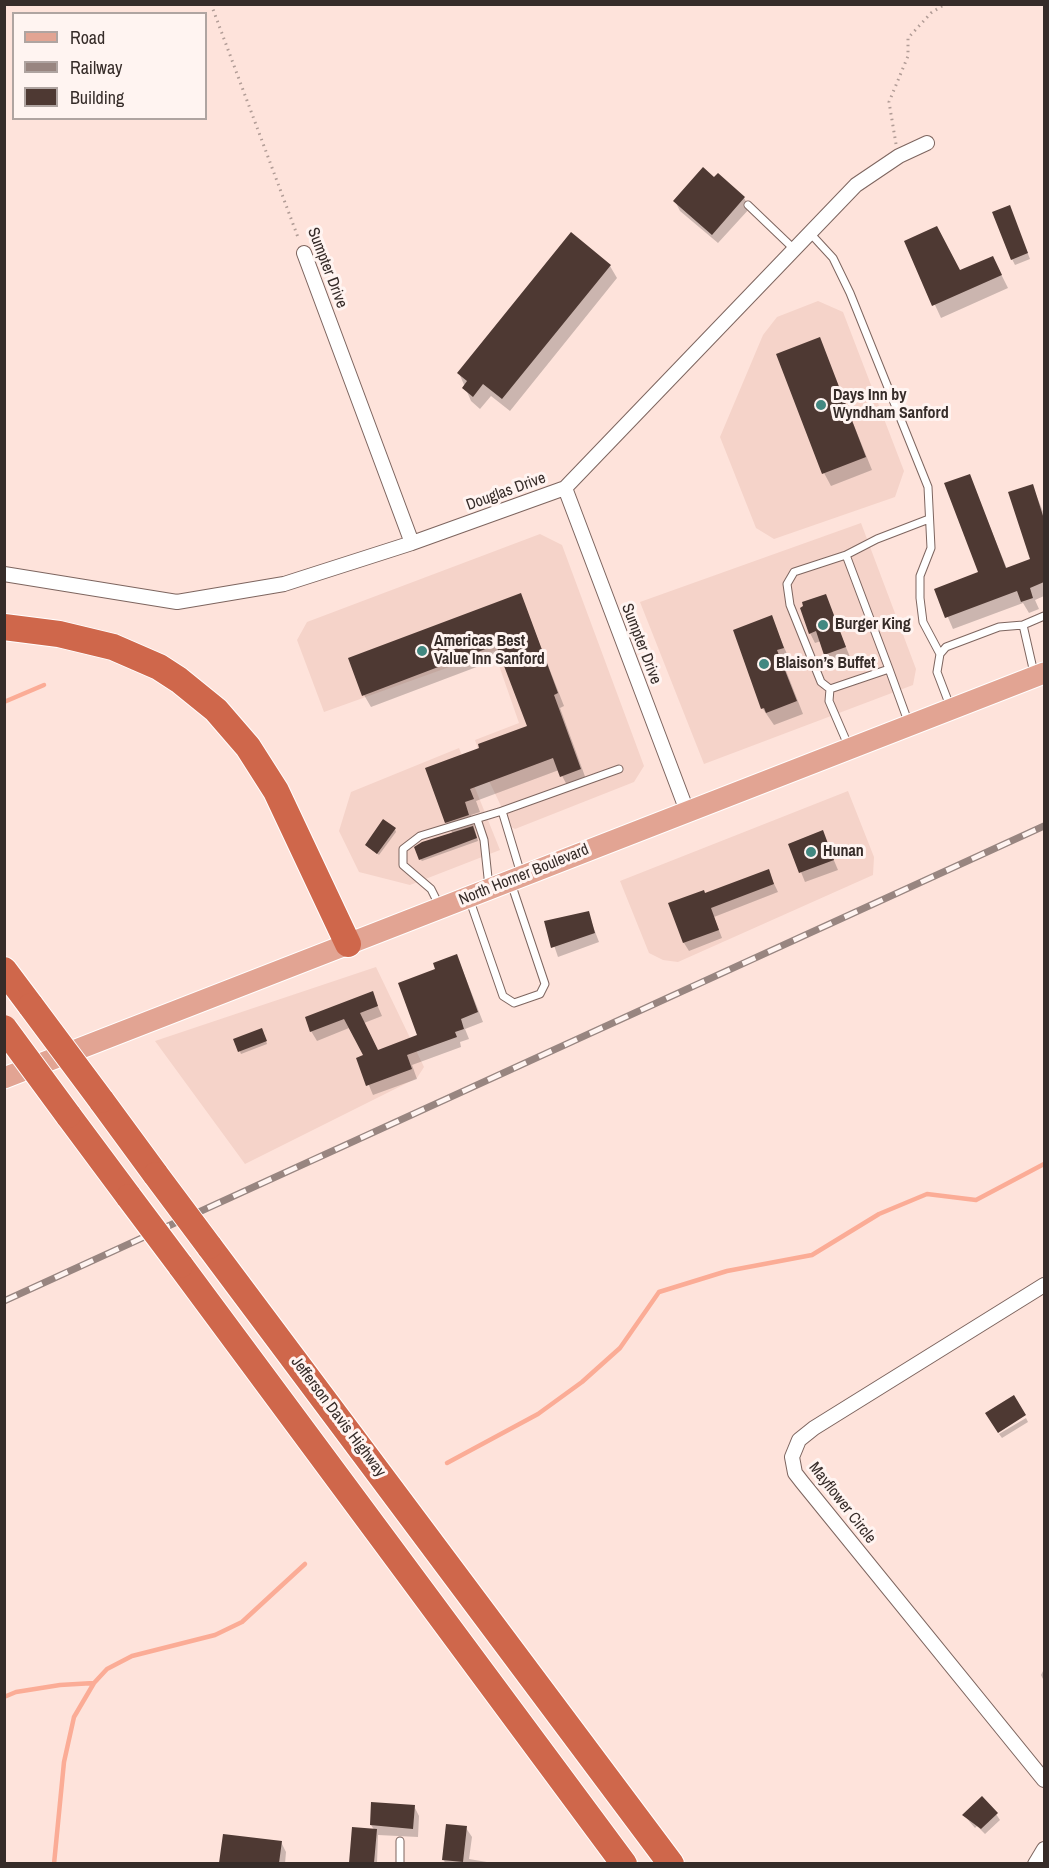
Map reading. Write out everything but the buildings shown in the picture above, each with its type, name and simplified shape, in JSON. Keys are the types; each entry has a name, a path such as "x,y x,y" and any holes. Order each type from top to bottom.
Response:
{"highway":[{"path":"12,631 90,640 135,656 179,680 216,710 248,747 276,791 348,944"},
{"name":"Jefferson Davis Highway","path":"4,970 671,1863"},
{"path":"4,1028 624,1863"}],"main road":[{"name":"North Horner Boulevard","path":"4,1078 1040,675"}],"street":[{"name":"Douglas Drive","path":"4,574 177,602 284,584 412,543 565,488 856,185 899,156 927,143"},
{"name":"Sumpter Drive","path":"304,253 412,543"},
{"name":"Sumpter Drive","path":"565,488 687,811"},
{"name":"Mayflower Circle","path":"1044,1285 814,1428 799,1440 792,1457 795,1473 802,1482 1044,1780"},
{"path":"1035,1863 1044,1849"}],"lane":[{"path":"748,205 794,249"},
{"path":"810,233 833,258 862,320 928,488 931,548 920,576 920,598 923,622 940,654"},
{"path":"830,688 821,682 790,605 787,584 794,572 846,555 877,539 929,519"},
{"path":"846,555 910,726"},
{"path":"951,710 937,672 940,654 946,647 999,627 1023,625 1044,616"},
{"path":"1023,625 1040,675"},
{"path":"830,688 889,669"},
{"path":"830,688 829,701 849,749"},
{"path":"440,908 431,889 403,865 403,849 420,836 502,811 619,769"},
{"path":"469,897 503,996 514,1003 540,994 545,984 516,878 502,811"},
{"path":"477,819 484,840 490,889"},
{"path":"400,1841 400,1863"}],"path":[{"name":"Sumpter Drive","path":"211,4 304,253"},
{"path":"899,156 889,102 908,56 908,38 931,13 945,4"}],"shaded area":[{"path":"818,301 843,312 904,471 895,497 774,539 756,528 720,437 763,335 777,317"},
{"path":"861,523 916,669 913,685 704,764 640,602"},
{"path":"540,534 562,545 644,766 634,782 515,829 511,827 490,783 475,740 519,723 494,651 324,712 297,640 307,622"},
{"path":"459,748 500,850 410,885 359,872 339,831 351,792"},
{"path":"848,791 874,857 873,875 678,962 663,960 649,953 620,881"},
{"path":"376,967 424,1067 417,1078 245,1164 155,1041"}],"waterway":[{"path":"4,702 44,685"},
{"path":"447,1463 538,1414 582,1382 620,1348 659,1292 727,1271 812,1255 879,1214 927,1194 976,1200 1044,1164"},
{"path":"54,1864 64,1762 74,1717 94,1683 107,1669 132,1656 215,1635 242,1622 305,1564"},
{"path":"4,1697 16,1692 60,1685 94,1683"}],"railway":[{"path":"4,1301 1044,826"}],"place":[{"name":"Days Inn by Wyndham Sanford","path":"821,405"},
{"name":"Burger King","path":"823,625"},
{"name":"Americas Best Value Inn Sanford","path":"422,651"},
{"name":"Blaison’s Buffet","path":"764,664"},
{"name":"Hunan","path":"811,852"}]}
